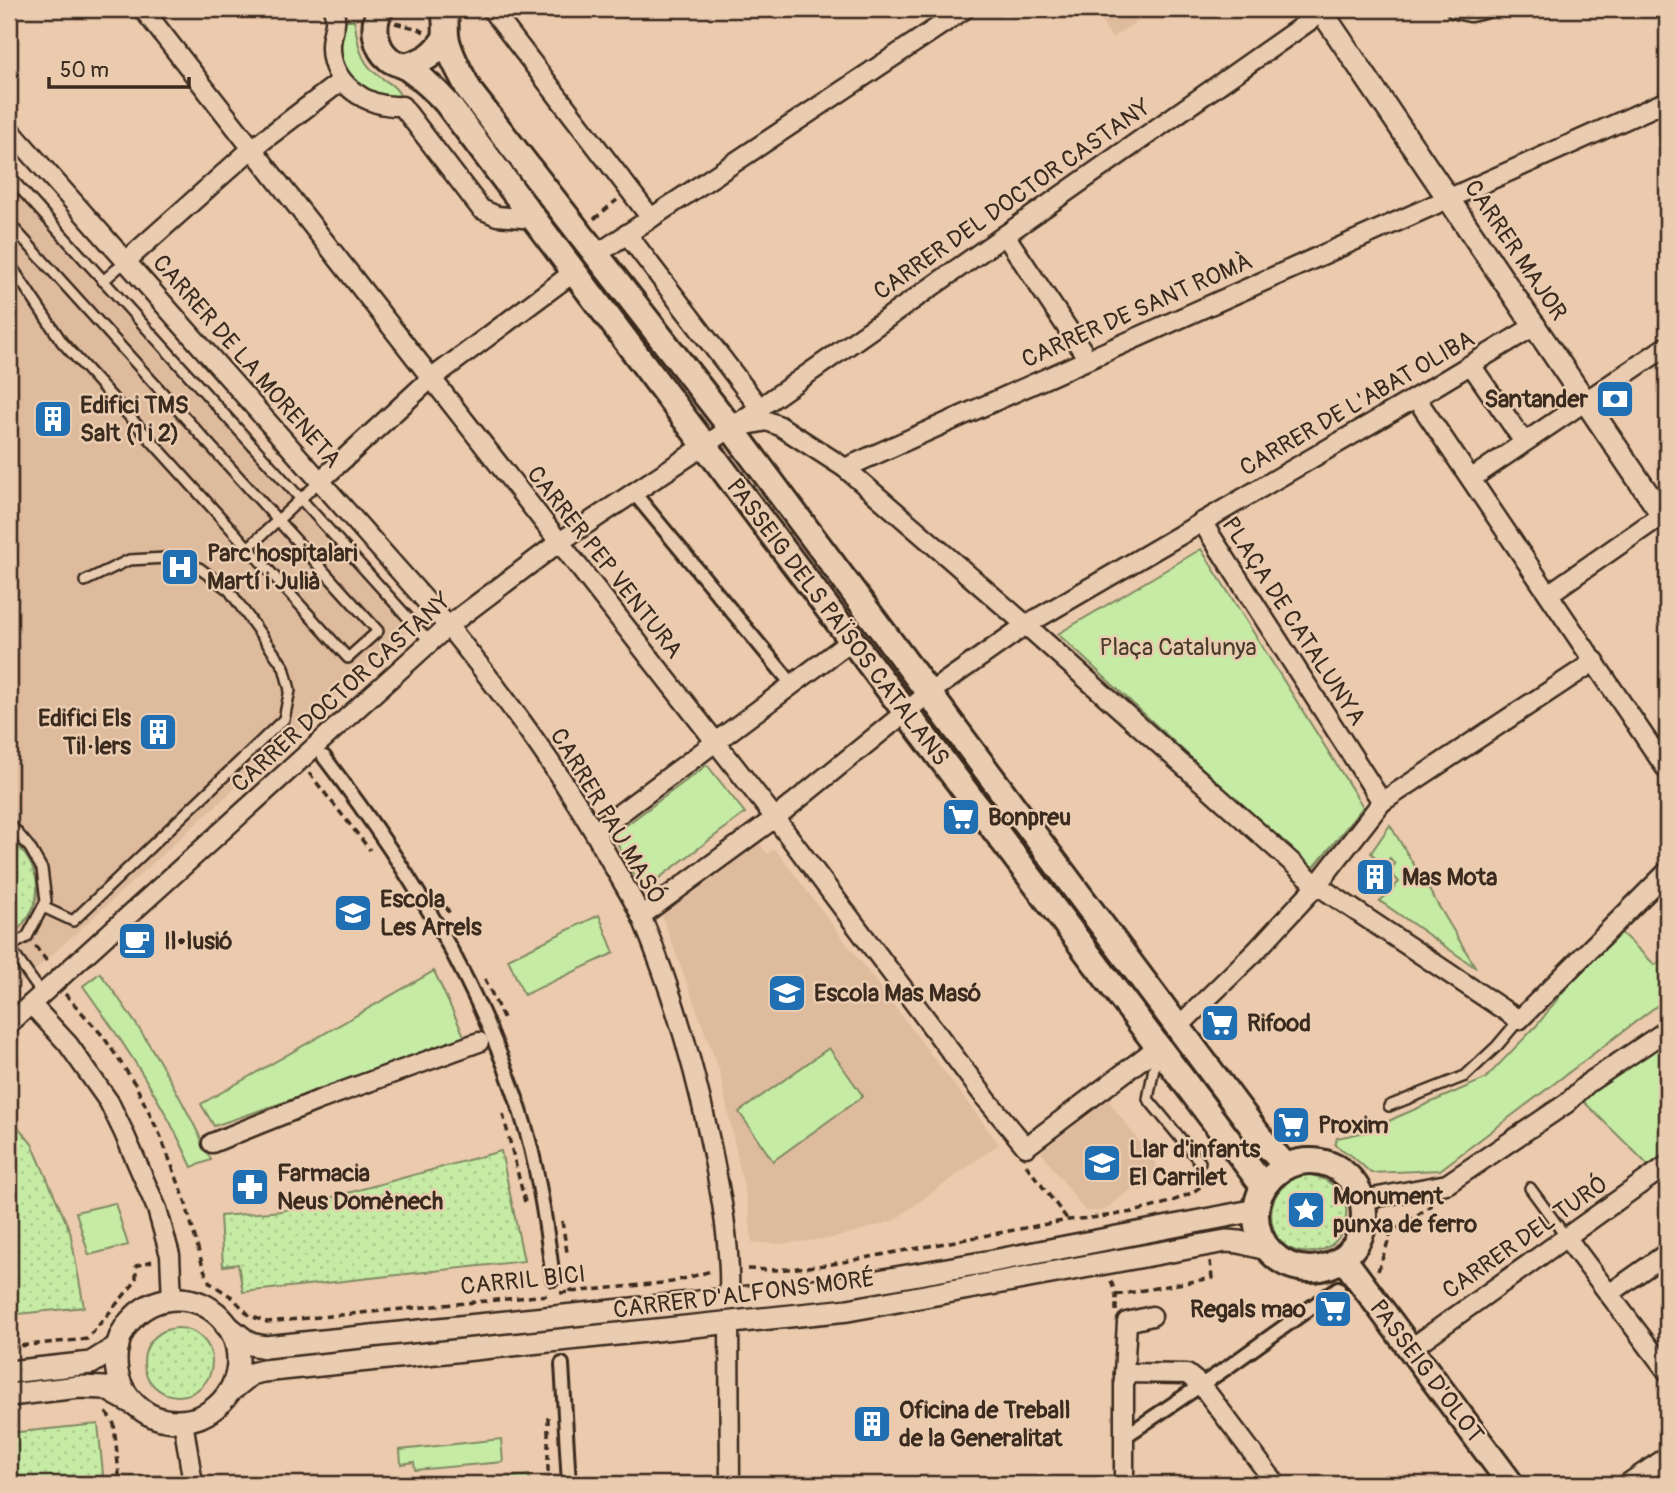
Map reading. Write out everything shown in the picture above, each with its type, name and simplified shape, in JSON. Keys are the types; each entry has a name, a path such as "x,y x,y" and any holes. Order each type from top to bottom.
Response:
{"main road":[{"path":"443,9 447,24 446,36 452,55 470,93 731,428 1263,1141 1286,1166"},
{"name":"PASSEIG DELS PAÏSOS CATALANS","path":"378,10 375,30 379,46 389,59 405,66 436,90 446,102 1263,1186"},
{"path":"405,66 432,55 446,36"},
{"path":"1312,1160 1334,1166 1355,1184 1362,1200 1364,1219 1354,1247 1343,1258 1323,1269 1287,1265 1267,1248 1256,1228 1256,1210 1263,1186 1271,1175 1286,1166 1312,1160"},
{"name":"PASSEIG D'OLOT","path":"1343,1258 1511,1484"}],"street":[{"name":"CARRER PEP VENTURA","path":"143,9 250,150 775,818 987,1100 1026,1147 1158,1046"},
{"path":"333,9 337,20 331,47 334,67 341,81 368,100 402,106 481,209 497,216 534,219"},
{"path":"491,9 651,218"},
{"path":"597,254 965,9"},
{"path":"1456,9 1471,12 1484,9"},
{"name":"CARRER MAJOR","path":"1321,10 1665,519"},
{"name":"CARRER DEL DOCTOR CASTANY","path":"731,428 1321,10"},
{"path":"126,261 250,150 341,81"},
{"name":"CARRER DE SANT ROMÀ","path":"845,468 1667,101"},
{"name":"CARRER DE LA MORENETA","path":"9,129 448,626"},
{"path":"627,234 759,407"},
{"path":"1005,234 1088,359"},
{"path":"320,481 432,379 574,272"},
{"name":"CARRER DE L'ABAT OLIBA","path":"1202,522 1536,325"},
{"path":"1472,478 1667,346"},
{"path":"1471,365 1524,442"},
{"path":"1416,398 1667,770"},
{"path":"731,428 767,421 780,426 845,468 1026,625 1317,885 1520,1020 1667,872"},
{"name":"CARRER DOCTOR CASTANY","path":"9,1024 45,988 448,626 558,543 731,428"},
{"path":"634,493 792,684"},
{"path":"1550,593 1665,519"},
{"name":"PLAÇA DE CATALUNYA","path":"1026,625 1202,522 1382,803"},
{"path":"641,916 775,818 929,693 1026,625"},
{"name":"CARRER PAU MASÓ","path":"448,626 529,730 595,832 641,916 684,1030 705,1114 721,1194 730,1270 729,1299"},
{"path":"595,832 852,640"},
{"path":"1178,1027 1255,952 1317,885 1382,803 1595,661"},
{"path":"324,757 384,837 409,876 481,1007 508,1074 527,1134 553,1279"},
{"path":"45,988 68,1044 108,1102 157,1209 170,1255 172,1300"},
{"path":"1362,1200 1447,1184 1567,1104 1588,1083 1667,1030"},
{"path":"212,1143 319,1100 479,1042"},
{"name":"CARRER DEL TURÓ","path":"1410,1349 1667,1165"},
{"name":"CARRER D'ALFONS MORÉ","path":"226,1325 250,1344 265,1347 729,1299 869,1282 1256,1210"},
{"path":"1566,1237 1667,1370"},
{"name":"CARRER D'ALFONS MORÉ","path":"229,1392 251,1374 263,1371 848,1310 1226,1241 1267,1248"},
{"path":"1609,1294 1667,1253"},
{"path":"1124,1437 1338,1288"},
{"path":"9,1395 79,1387 106,1388 160,1419 194,1419 215,1409 234,1381 238,1359 235,1343 226,1325 204,1306 188,1301 155,1303 140,1312 120,1336 118,1346 117,1371 125,1392 134,1404"},
{"path":"1124,1484 1127,1321 1152,1316"},
{"path":"729,1324 730,1484"},
{"path":"9,1372 91,1363 118,1346"},
{"path":"562,1364 569,1484"},
{"path":"1124,1373 1187,1374 1202,1385 1276,1484"},
{"path":"183,1421 193,1484"},
{"path":"1627,1484 1667,1457"}],"lane":[{"path":"9,176 430,642"},
{"path":"9,223 378,631 348,658 62,342 9,263"},
{"path":"103,281 126,261"},
{"path":"248,548 320,481"},
{"path":"43,907 73,921 284,719 290,690 284,667 237,600 229,590 199,568 166,558 130,560 85,581"},
{"path":"9,823 30,848 42,869 46,901 27,937 9,947 45,988"},
{"path":"1390,1107 1465,1076 1520,1020"},
{"path":"1158,1046 1148,1099 1200,1162"},
{"path":"1530,1188 1566,1237"}],"path":[{"path":"300,760 376,857"},
{"name":"CARRIL BICI","path":"27,937 45,988 103,1036 135,1084 160,1135 184,1197 210,1283 232,1297 250,1316 267,1322 673,1282 713,1271 776,1270 827,1265 1152,1207 1182,1198 1196,1190"},
{"path":"501,1107 527,1210"},
{"path":"9,1347 88,1339 136,1281 136,1266 170,1255 198,1250"},
{"path":"1116,1295 1212,1278 1210,1259"},
{"path":"539,1287 542,1319"},
{"path":"548,1403 548,1484"},
{"path":"97,1408 107,1413 114,1424 120,1484"}],"shaded area":[{"path":"1093,9 1155,9 1112,38"},
{"name":"Parc hospitalari Martí i Julià","path":"9,187 409,630 9,994"},
{"name":"Escola Mas Masó","path":"760,844 767,854 775,849 999,1144 893,1221 833,1238 780,1244 752,1242 749,1212 719,1070 662,916"},
{"name":"Llar d'infants El Carrilet","path":"1108,1100 1164,1175 1141,1191 1135,1186 1103,1211 1085,1211 1041,1152"}],"green space":[{"path":"343,20 354,20 364,60 373,71 396,88 401,97 394,101 378,95 345,74 337,53"},
{"name":"Plaça Catalunya","path":"1201,549 1363,807 1312,870 1058,634"},
{"path":"707,765 745,813 642,891 613,835"},
{"path":"1390,825 1476,968 1380,901 1399,882 1389,871 1395,864 1390,858 1383,865 1371,853"},
{"path":"9,837 29,860 37,885 32,910 13,934 9,931"},
{"path":"599,915 614,953 524,995 508,959"},
{"path":"1614,926 1655,965 1667,957 1667,998 1440,1170 1371,1173 1335,1145 1337,1138 1370,1131 1485,1079 1538,1024"},
{"path":"434,971 466,1040 214,1126 201,1104"},
{"path":"100,973 161,1064 211,1160 192,1167 142,1074 83,986"},
{"path":"1667,1037 1667,1166 1655,1175 1578,1096"},
{"path":"829,1048 863,1096 773,1161 739,1112"},
{"path":"9,1116 32,1144 70,1231 84,1307 9,1315"},
{"path":"501,1151 524,1261 243,1292 238,1264 223,1266 220,1216 282,1211"},
{"path":"1301,1174 1321,1178 1330,1183 1342,1196 1345,1205 1346,1215 1340,1236 1325,1249 1316,1252 1296,1251 1286,1247 1277,1239 1272,1221 1271,1212 1276,1196 1286,1183"},
{"path":"115,1203 128,1245 89,1255 76,1212"},
{"path":"185,1328 206,1343 212,1355 210,1375 202,1386 185,1396 171,1396 154,1386 146,1375 144,1355 154,1338 165,1330"},
{"path":"98,1424 104,1484 9,1484 9,1433"},
{"path":"501,1439 503,1462 415,1470 414,1462 401,1464 400,1450"},
{"path":"163,1475 164,1484 126,1484 126,1478"},
{"path":"529,1475 530,1484 464,1484 464,1483"}],"place":[{"name":"Santander","path":"1615,399"},
{"name":"Edifici TMS Salt (1 i 2)","path":"53,419"},
{"name":"Parc hospitalari Martí i Julià","path":"180,567"},
{"name":"Edifici Els Til·lers","path":"158,732"},
{"name":"Bonpreu","path":"961,817"},
{"name":"Mas Mota","path":"1375,877"},
{"name":"Escola Les Arrels","path":"353,913"},
{"name":"Il•lusió","path":"137,941"},
{"name":"Escola Mas Masó","path":"787,993"},
{"name":"Rifood","path":"1220,1023"},
{"name":"Proxim","path":"1291,1125"},
{"name":"Llar d'infants El Carrilet","path":"1102,1163"},
{"name":"Farmacia Neus Domènech","path":"250,1187"},
{"name":"Monument punxa de ferro","path":"1306,1210"},
{"name":"Regals mao","path":"1333,1309"},
{"name":"Oficina de Treball de la Generalitat","path":"872,1424"}]}
